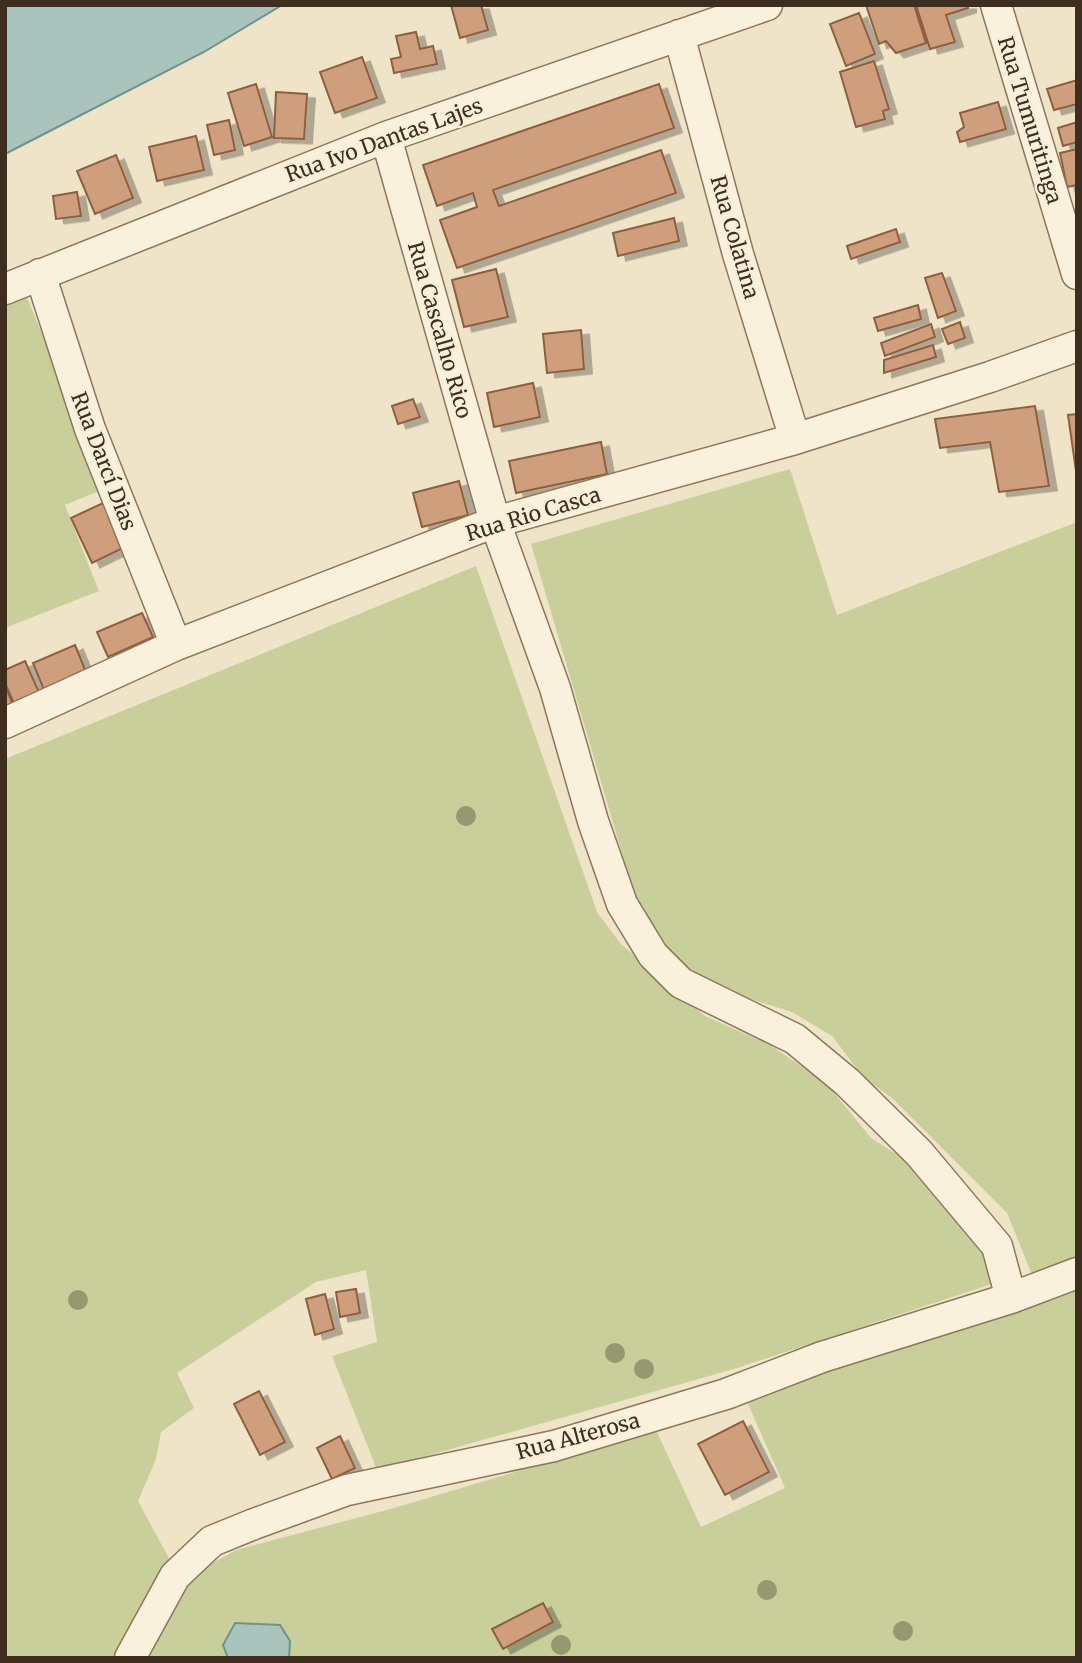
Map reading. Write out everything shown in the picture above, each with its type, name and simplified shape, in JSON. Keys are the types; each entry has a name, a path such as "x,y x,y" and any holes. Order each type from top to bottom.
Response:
{"street":[{"name":"Rua Ivo Dantas Lajes","path":"5,289 386,137 767,5"},
{"name":"Rua Tumuritinga","path":"996,5 1077,274"},
{"name":"Rua Colatina","path":"679,35 738,254 794,439"},
{"name":"Rua Cascalho Rico","path":"386,137 495,522 555,688 593,821 622,904 653,955 681,983 795,1039 847,1082 919,1153 997,1246 1011,1298"},
{"name":"Rua Darcí Dias","path":"40,274 90,429 176,645"},
{"name":"Rua Rio Casca","path":"5,723 176,645 495,522 794,439 990,377 1077,346"},
{"name":"Rua Alterosa","path":"130,1658 175,1577 212,1541 233,1532 347,1490 554,1446 713,1398 834,1353 1011,1298 1077,1273"}],"green space":[{"path":"27,297 104,489 65,505 99,591 5,628 5,306"},
{"path":"790,469 837,615 1077,522 1077,1262 1033,1277 1007,1213 892,1098 863,1077 832,1036 792,1012 743,997 683,970 641,918 531,544"},
{"path":"476,566 597,912 621,944 705,1016 770,1045 826,1083 871,1138 922,1170 984,1243 995,1283 734,1369 377,1470 332,1356 377,1342 366,1270 316,1282 177,1373 194,1408 161,1432 156,1459 138,1501 170,1560 114,1658 5,1658 5,759"},
{"path":"1077,1283 1077,1658 144,1658 193,1574 236,1550 394,1508 656,1430 701,1527 785,1488 745,1397"}],"water":[{"path":"5,5 282,5 204,52 5,154"},
{"path":"235,1623 280,1625 290,1641 289,1658 228,1658 223,1645"}],"building":[{"path":"451,5 481,5 488,30 460,38"},
{"path":"866,5 914,5 926,43 896,53 886,41 879,44"},
{"path":"916,5 968,5 968,8 946,15 955,42 930,49"},
{"path":"859,13 875,54 846,66 830,24"},
{"path":"416,32 420,49 433,46 437,64 394,73 391,59 401,57 396,36"},
{"path":"362,57 377,98 335,113 320,72"},
{"path":"874,61 889,109 883,111 885,119 856,127 840,72"},
{"path":"1077,80 1077,104 1054,110 1047,89"},
{"path":"256,84 272,137 244,146 228,93"},
{"path":"659,84 674,128 493,190 499,206 661,150 676,193 457,268 440,220 477,207 473,193 437,206 423,165"},
{"path":"276,92 307,94 304,139 274,138"},
{"path":"998,102 1006,129 960,142 957,132 964,127 960,113"},
{"path":"229,120 235,150 214,155 207,125"},
{"path":"1077,122 1077,142 1063,146 1058,128"},
{"path":"196,136 204,170 157,181 149,147"},
{"path":"1077,149 1077,185 1067,187 1060,153"},
{"path":"116,155 133,198 95,214 77,171"},
{"path":"77,192 81,216 56,219 53,196"},
{"path":"674,218 679,241 618,256 613,233"},
{"path":"896,229 900,242 851,259 847,246"},
{"path":"496,269 508,317 464,327 452,280"},
{"path":"942,273 956,311 938,318 925,278"},
{"path":"918,305 921,319 878,331 874,318"},
{"path":"960,322 965,338 948,344 942,329"},
{"path":"931,324 935,337 885,356 881,343"},
{"path":"581,330 584,369 547,373 543,334"},
{"path":"933,345 936,357 884,373 884,360"},
{"path":"533,383 540,417 494,427 487,393"},
{"path":"413,399 420,417 398,424 392,406"},
{"path":"1035,406 1049,486 999,492 990,442 940,448 935,419"},
{"path":"1077,414 1077,478 1068,415"},
{"path":"601,442 607,474 516,493 509,461"},
{"path":"459,481 468,515 422,527 413,493"},
{"path":"103,503 125,547 92,563 71,518"},
{"path":"142,613 153,637 108,657 97,632"},
{"path":"75,645 86,672 44,690 33,663"},
{"path":"25,661 41,697 16,708 5,683 5,670"},
{"path":"5,685 14,708 5,711"},
{"path":"356,1289 360,1313 340,1317 336,1292"},
{"path":"325,1294 334,1329 315,1335 306,1299"},
{"path":"259,1391 285,1442 260,1455 234,1404"},
{"path":"743,1421 769,1472 725,1495 698,1444"},
{"path":"340,1436 355,1468 332,1479 317,1448"},
{"path":"543,1603 553,1622 503,1649 492,1629"}]}
